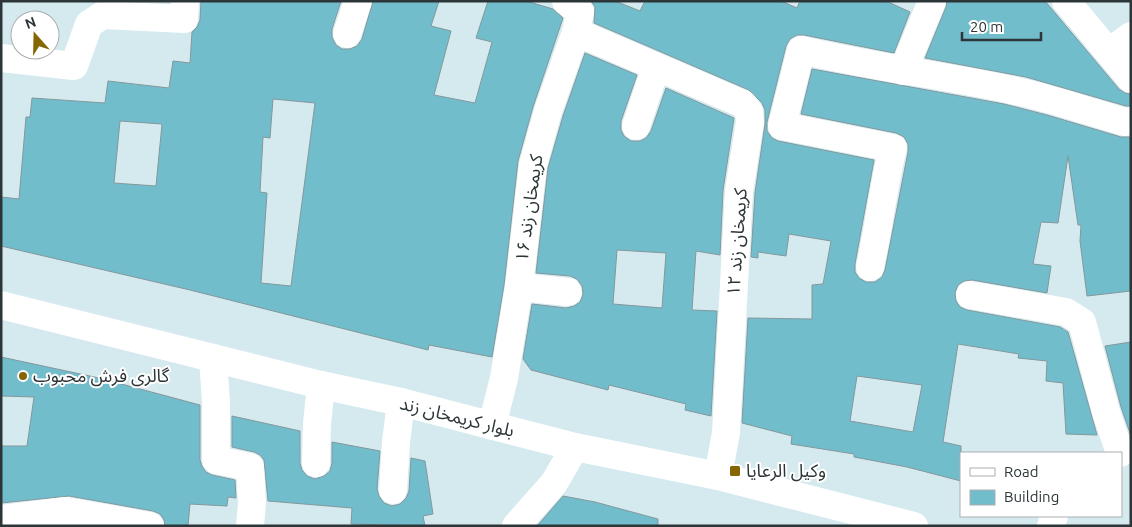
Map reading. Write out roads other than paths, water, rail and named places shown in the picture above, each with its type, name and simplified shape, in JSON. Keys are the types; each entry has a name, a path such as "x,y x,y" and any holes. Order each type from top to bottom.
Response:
{"main road":[{"path":"348,34 358,1"},
{"name":"کریمخان زند ۱۶","path":"492,426 504,378 519,287 533,165 548,111 576,32 580,12 566,1"},
{"path":"903,71 932,1"},
{"path":"1066,1 1120,44 1131,79"},
{"path":"1,58 74,66 89,24 103,15 185,10"},
{"name":"کریمخان زند ۱۲","path":"576,32 743,104 749,112 750,122 739,192 726,433 718,476"},
{"path":"870,267 879,224 885,179 893,148 782,126 801,50 1010,90 1125,122 1131,121"},
{"path":"636,126 656,67"},
{"path":"519,287 568,292"},
{"path":"970,295 1066,312 1082,322 1106,412 1120,452"},
{"name":"بلوار کریمخان زند","path":"1,305 321,385 401,402 575,447 718,476 914,526"},
{"path":"213,358 216,402 216,460 250,467 252,504 250,526"},
{"path":"316,463 321,385"},
{"path":"393,490 401,402"},
{"path":"516,526 554,483 575,447"},
{"path":"1,518 66,511 150,526"}],"place":[{"name":"گالری فرش محبوب","path":"23,376"},
{"name":"وکیل الرعایا","path":"735,471"}]}
